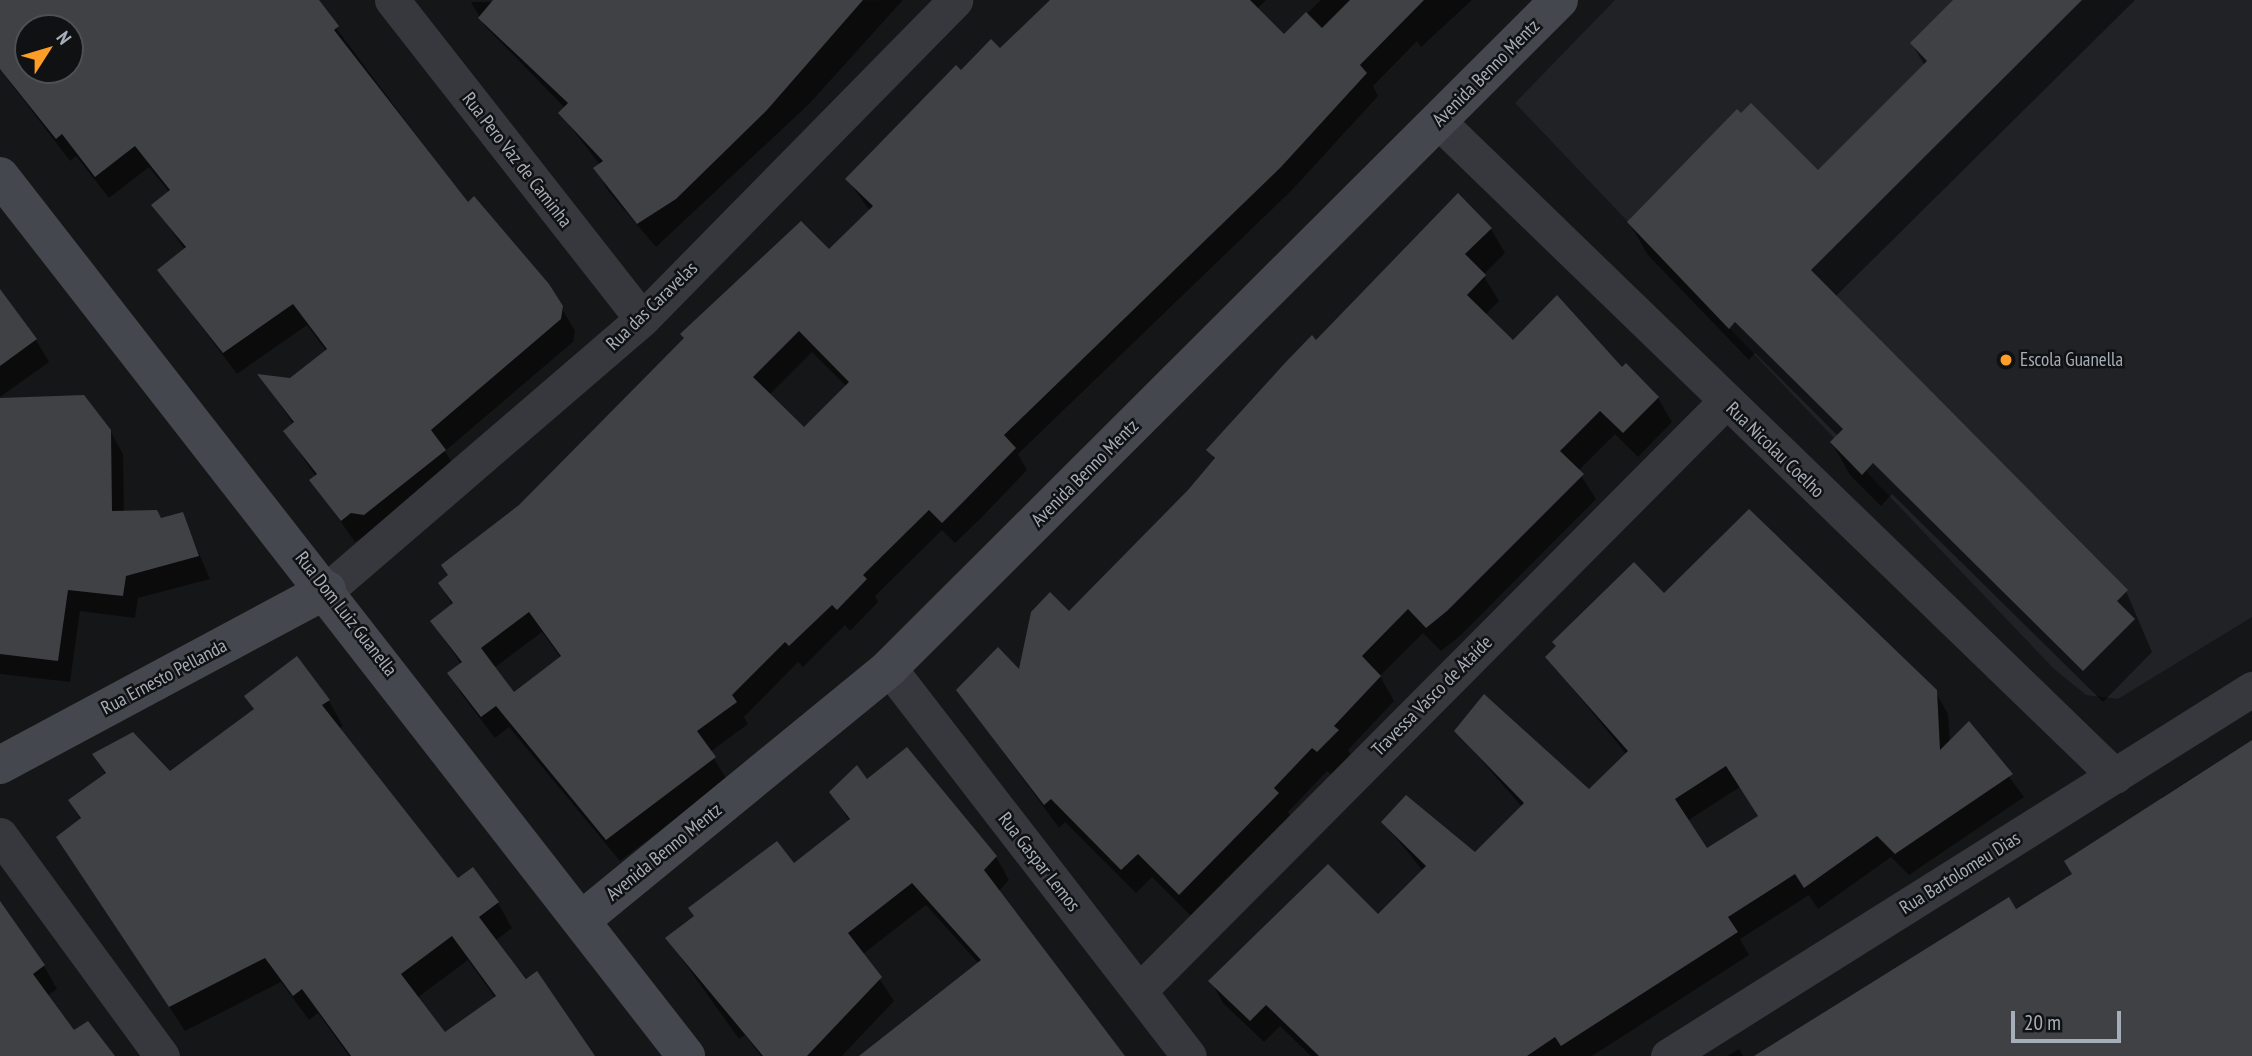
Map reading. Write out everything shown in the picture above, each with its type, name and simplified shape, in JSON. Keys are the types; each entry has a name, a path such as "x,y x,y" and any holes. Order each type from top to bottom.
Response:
{"street":[{"name":"Rua Pero Vaz de Caminha","path":"392,0 642,319"},
{"name":"Rua das Caravelas","path":"327,590 642,319 955,0"},
{"name":"Avenida Benno Mentz","path":"584,918 889,668 1559,0"},
{"name":"Rua Nicolau Coelho","path":"1437,121 2115,776"},
{"name":"Rua Dom Luiz Guanella","path":"0,176 584,918 686,1056"},
{"name":"Travessa Vasco de Ataíde","path":"1139,991 1724,401"},
{"name":"Rua Ernesto Pellanda","path":"0,765 327,590"},
{"name":"Rua Gaspar Lemos","path":"889,668 1189,1056"},
{"name":"Rua Bartolomeu Dias","path":"1668,1056 2252,689"},
{"path":"0,835 162,1056"}],"shaded area":[{"name":"Escola Guanella","path":"1615,0 2252,0 2252,617 2118,699 2086,695 2053,668 1515,103"}],"building":[{"path":"0,0 319,0 339,26 334,30 468,202 474,196 549,284 563,306 561,319 431,430 446,450 364,515 351,513 341,521 309,480 317,474 283,431 294,422 257,374 290,378 327,349 293,304 223,353 157,270 186,247 151,205 170,190 135,146 95,177 62,134 56,139 0,69"},
{"path":"493,0 863,0 767,110 676,199 637,224 593,168 603,161 558,113 568,103 478,18"},
{"path":"1050,0 1250,0 1284,34 1306,12 1322,28 1350,0 1424,0 1360,65 1367,73 1281,167 1004,435 1016,448 968,497 942,523 929,510 863,575 867,579 837,610 832,605 789,646 785,642 732,695 737,702 697,731 716,757 606,840 496,706 481,717 447,673 462,662 430,621 453,603 438,583 448,575 441,565 519,505 684,338 680,334 801,221 829,249 873,206 845,179 956,65 961,70 991,39 1000,48","holes":["799,331 849,382 804,427 753,377","529,612 561,656 514,692 481,648"]},
{"path":"1953,0 2082,0 1811,270 2128,590 2117,601 2135,619 2083,671 1873,463 1862,475 1830,442 1843,429 1735,322 1729,329 1627,222 1737,109 1741,113 1751,103 1818,170 1927,61 1910,43"},
{"path":"1458,193 1492,228 1465,254 1486,275 1467,295 1513,340 1557,295 1622,367 1626,363 1659,397 1623,433 1600,411 1560,451 1584,474 1447,611 1426,628 1408,609 1362,656 1381,676 1334,726 1339,730 1317,752 1312,748 1274,788 1279,793 1179,895 1138,854 1121,870 1051,799 1044,805 956,690 998,647 1019,669 1031,612 1050,592 1069,611 1188,490 1215,458 1206,450 1284,364 1312,335 1316,340"},
{"path":"0,289 37,339 0,366"},
{"path":"84,395 111,430 112,511 157,510 161,518 183,512 199,556 126,576 123,596 68,590 58,661 0,654 0,398"},
{"path":"1749,509 1937,690 1940,750 1969,721 2013,774 1895,854 1877,836 1804,888 1795,874 1728,917 1738,932 1561,1046 1555,1037 1527,1056 1319,1056 1266,1005 1250,1021 1208,981 1328,864 1378,914 1426,866 1381,822 1406,795 1475,852 1524,803 1454,731 1484,694 1589,789 1628,751 1545,657 1556,646 1552,642 1634,562 1664,593","holes":["1726,766 1758,816 1707,848 1675,799"]},
{"path":"297,656 330,700 322,705 458,878 473,867 499,902 479,917 526,979 537,971 595,1056 351,1056 302,989 293,996 265,958 169,1007 56,837 81,818 68,800 106,773 92,754 133,732 170,771 254,709 244,696","holes":["452,936 496,996 445,1032 401,974"]},
{"path":"2252,740 2252,1056 1754,1056 2009,897 2016,909 2072,874 2064,861"},
{"path":"907,747 997,856 984,870 1125,1056 859,1056 981,960 912,883 848,933 882,977 807,1056 763,1056 665,938 694,916 688,908 777,841 794,863 850,819 829,792 857,765 867,779"},
{"path":"0,901 45,965 33,974 74,1030 88,1021 115,1056 0,1056"}],"place":[{"name":"Escola Guanella","path":"2006,360"}]}
